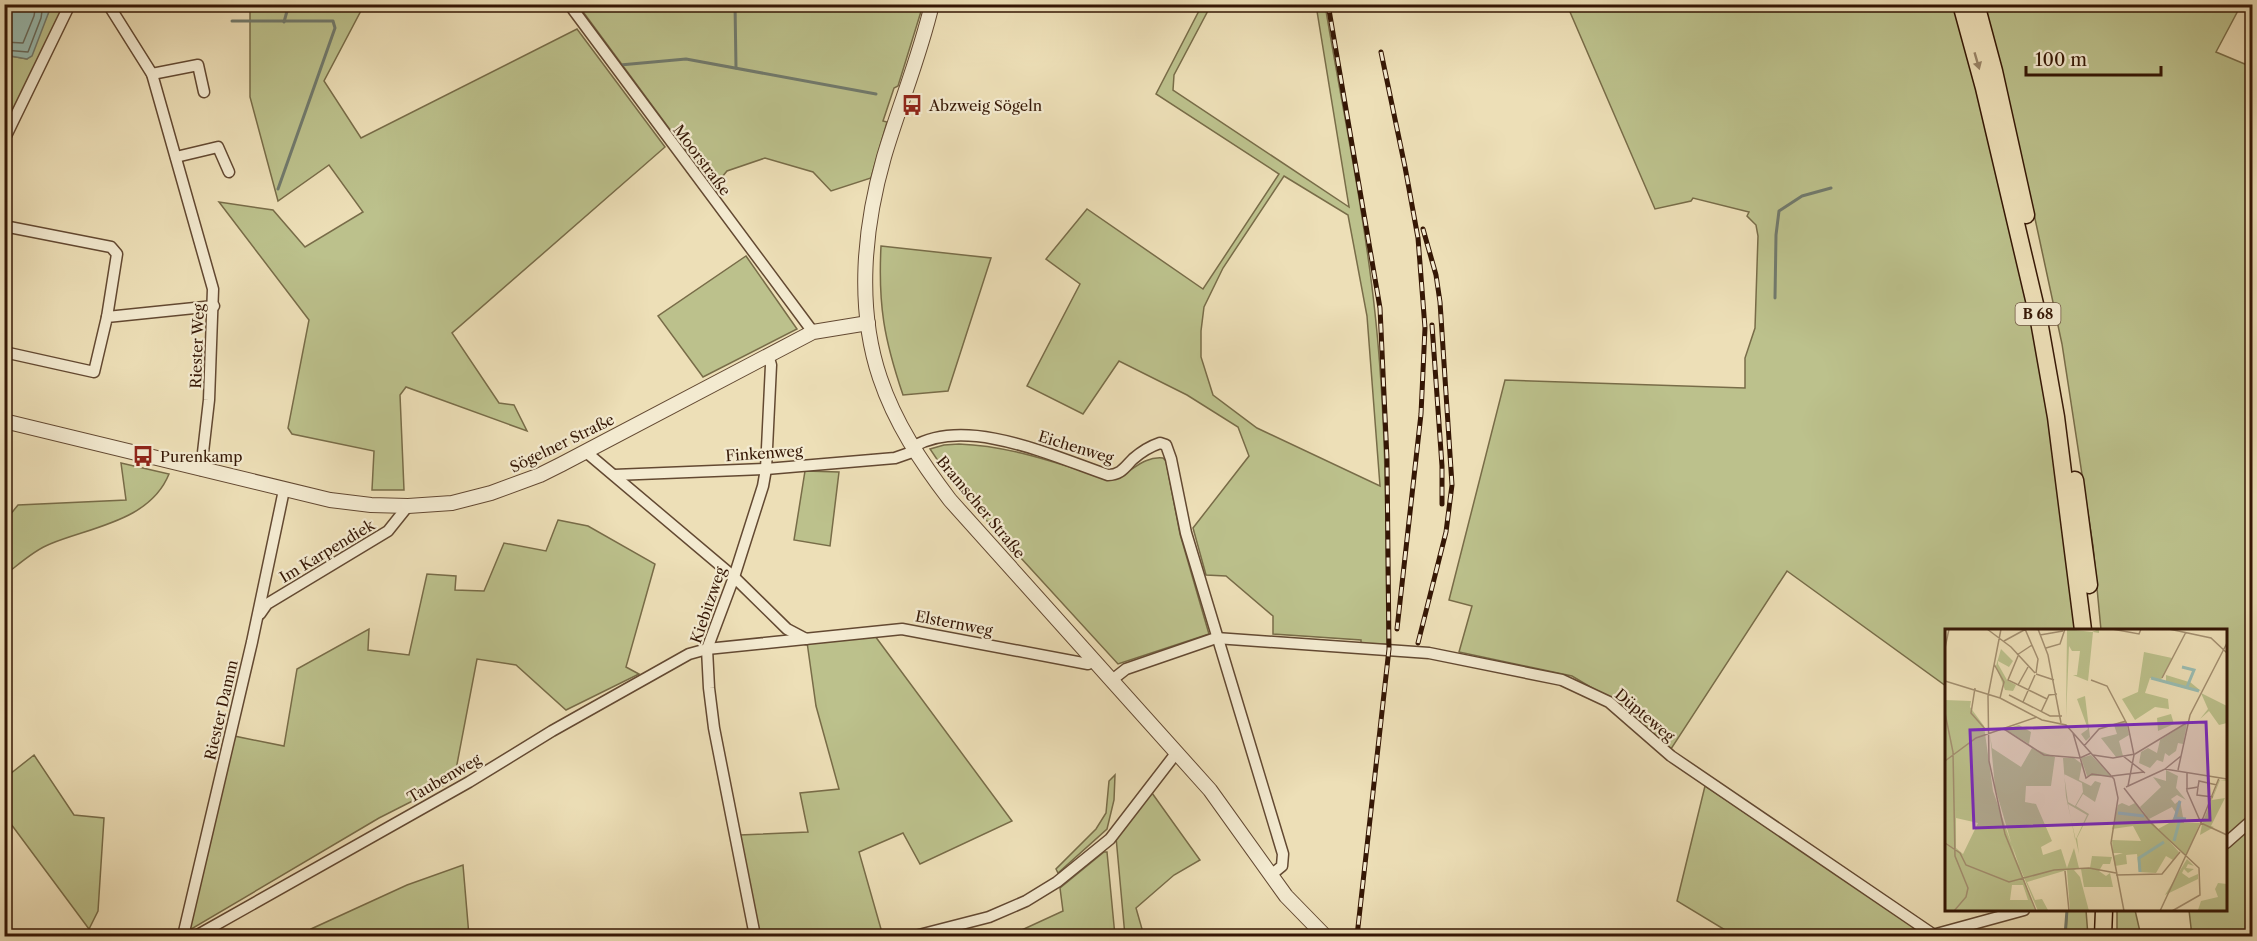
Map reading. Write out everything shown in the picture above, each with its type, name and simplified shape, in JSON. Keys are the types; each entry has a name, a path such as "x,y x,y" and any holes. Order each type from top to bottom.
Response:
{"highway":[{"name":"B 68","path":"1961,4 1984,88 2039,321 2056,417 2083,629"},
{"name":"B 68","path":"1976,4 1994,70 2049,321 2083,530 2094,629"},
{"path":"2093,936 2100,921"}],"street":[{"path":"4,140 70,4"},
{"name":"Riester Weg","path":"108,4 152,74 213,289 209,400 201,470"},
{"name":"Moorstraße","path":"569,4 813,332"},
{"name":"Bramscher Straße","path":"932,4 877,186 867,243 868,323 880,378 898,421 914,449 950,500 1177,752 1216,798 1301,913 1325,936"},
{"path":"152,74 198,65 204,92"},
{"path":"176,157 218,147 229,172"},
{"path":"4,226 111,247 117,254 107,317 94,372 4,352"},
{"path":"107,317 214,306"},
{"name":"Sögelner Straße","path":"4,422 330,500 370,505 408,506 452,503 491,493 540,475 813,332 868,323"},
{"name":"Kiebitzweg","path":"755,936 714,728 707,649 734,577 763,486 766,469 771,365 768,356"},
{"name":"Eichenweg","path":"914,449 924,440 974,435 1004,440 1108,475 1115,475 1134,458 1153,446 1160,443 1166,445 1172,459 1186,533 1216,638 1283,854 1282,866 1271,875"},
{"name":"Finkenweg","path":"614,475 766,469 895,458 914,449"},
{"path":"586,452 734,577 787,629 806,639"},
{"name":"Riester Damm","path":"183,936 258,617 284,490"},
{"name":"Im Karpendiek","path":"258,617 267,604 388,531 408,506"},
{"name":"Elsternweg","path":"707,649 902,628 1088,664 1094,661"},
{"path":"1112,680 1126,669 1216,638"},
{"name":"Düpteweg","path":"1216,638 1429,653 1562,680 1609,702 1671,756 1932,936"},
{"name":"Taubenweg","path":"196,936 469,782 552,731 689,654 707,649"},
{"path":"915,936 989,917 1026,901 1057,882 1110,839 1177,752"},
{"path":"2227,842 2253,820"},
{"path":"1932,936 2017,911"}],"green space":[{"path":"49,5 67,5 5,132 5,55 27,59 50,9"},
{"path":"250,5 364,5 324,81 361,138 577,29 665,147 452,333 499,403 514,405 527,431 406,387 400,395 404,490 372,490 374,451 292,434 288,428 309,320 219,202 273,210 305,247 363,212 329,165 278,201 250,97"},
{"path":"578,5 923,5 898,86 894,88 883,121 887,122 871,178 831,191 813,172 765,158 727,171 713,188"},
{"path":"1202,5 1211,5 1174,75 1173,90 1349,207 1316,5 1325,5 1359,197 1379,354 1384,437 1387,644 1361,644 1361,640 1273,634 1273,616 1226,576 1206,575 1193,528 1249,456 1238,427 1187,395 1119,361 1083,414 1027,386 1080,284 1046,259 1087,209 1203,289 1279,174 1156,94","holes":["1284,176 1348,215 1367,316 1380,486 1257,428 1213,395 1201,357 1204,307 1223,268"]},
{"path":"1567,5 1955,5 1985,109 2045,383 2079,629 1945,629 1945,685 1787,571 1671,749 1611,699 1572,676 1459,652 1472,606 1449,600 1505,380 1745,388 1745,358 1755,328 1758,236 1756,225 1747,216 1749,212 1693,198 1691,201 1655,209"},
{"path":"1982,5 2241,5 2216,52 2252,67 2252,936 2192,936 2189,911 2227,911 2227,629 2101,629 2093,546 2062,344 2034,214"},
{"path":"881,246 991,258 948,391 903,395 884,322 880,286"},
{"path":"746,256 797,329 703,377 658,316"},
{"path":"959,444 1017,452 1110,480 1148,460 1163,458 1166,461 1180,534 1209,634 1118,664 955,486 930,449"},
{"path":"121,463 169,474 160,490 134,512 101,527 44,547 5,575 5,521 18,505 126,500"},
{"path":"805,471 839,472 830,546 794,540"},
{"path":"558,520 588,526 655,564 626,667 639,674 566,710 516,665 477,659 454,780 379,818 188,931 234,736 284,746 297,669 369,629 368,650 409,655 427,574 456,576 455,590 484,591 504,543 546,551"},
{"path":"875,636 1012,821 920,864 903,833 859,852 883,936 759,936 740,835 808,832 800,793 839,789 816,706 807,642"},
{"path":"34,755 74,815 104,818 98,911 89,929 5,816 5,778"},
{"path":"1115,775 1114,800 1107,829 1058,873 1056,869 1096,829 1106,813 1109,781"},
{"path":"1705,786 1926,934 1917,936 1735,936 1677,901"},
{"path":"1152,793 1200,860 1174,875 1136,908 1144,936 1125,936 1116,837"},
{"path":"1104,852 1107,852 1115,936 1014,936 1013,934 1063,911 1060,888"},
{"path":"463,865 469,936 314,936 311,929 407,885"},
{"path":"2067,911 2086,911 2088,936 2066,936"},
{"path":"2117,911 2135,911 2141,936 2117,936"}],"water":[{"path":"10,5 49,5 50,9 32,56 27,59 5,55 5,12 9,11"}],"waterway":[{"path":"284,22 289,4"},
{"path":"735,4 736,68"},
{"path":"232,21 333,21 335,28 278,189"},
{"path":"620,65 686,59 876,94"},
{"path":"1775,298 1776,235 1779,211 1802,196 1831,188"},
{"path":"2065,936 2067,911"}],"railway":[{"path":"1328,4 1380,308 1387,459 1389,649 1357,936"},
{"path":"1381,52 1418,238 1425,328 1421,414 1397,629"},
{"path":"1418,643 1446,532 1452,485 1440,302 1436,275 1423,229"},
{"path":"1432,325 1442,466 1442,504"}],"place":[{"name":"Abzweig Sögeln","path":"912,105"},
{"name":"Purenkamp","path":"143,456"}]}
